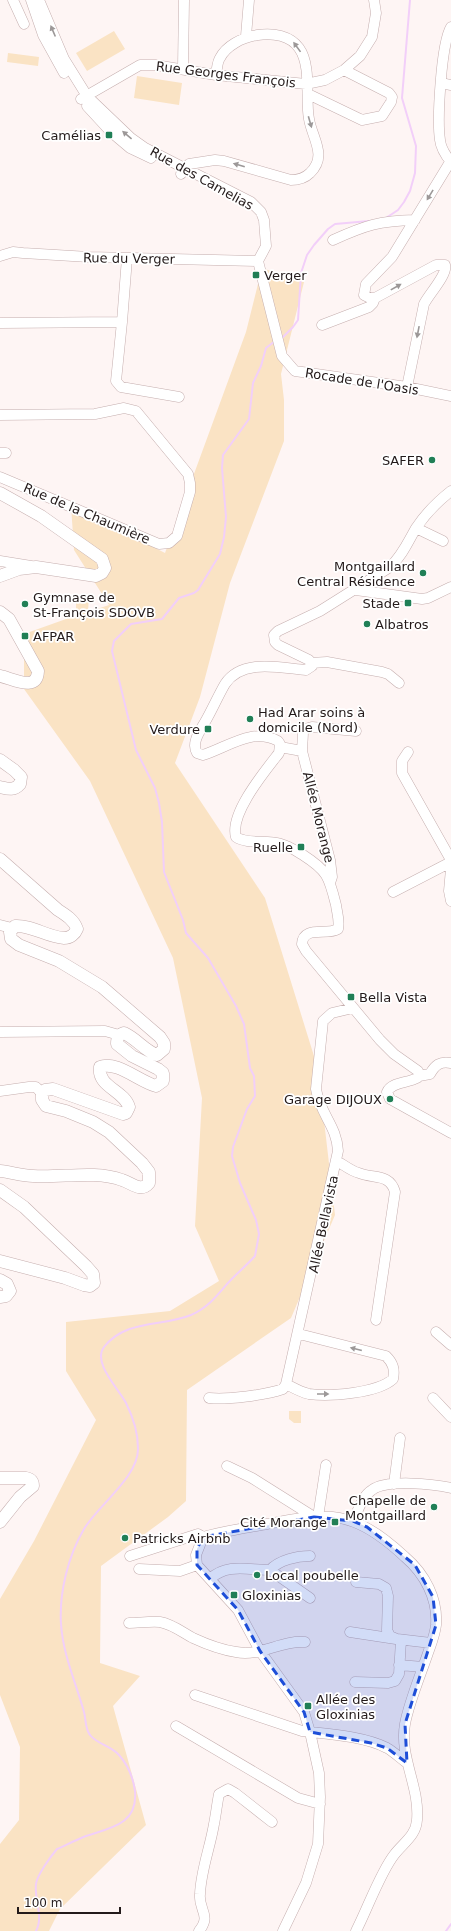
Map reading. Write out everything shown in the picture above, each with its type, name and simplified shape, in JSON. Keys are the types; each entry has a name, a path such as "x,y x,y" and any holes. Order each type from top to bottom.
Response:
{"main road":[{"path":"0,493 41,516 102,559 105,568 102,573 90,576 36,567 19,569 0,576"},
{"path":"0,612 9,619 38,671 37,677 33,682 27,684 0,676"},
{"path":"0,760 14,770 20,777 20,784 16,789 10,790 0,787"},
{"path":"0,859 58,910 67,916 75,924 76,929 73,935 63,938 22,926 6,927 11,939 19,945 60,961 102,987 160,1037 164,1043 164,1049 157,1055 150,1053 134,1037 124,1033 117,1039 117,1044 132,1056 163,1073 164,1081 156,1086 115,1066 106,1064 100,1067 99,1073 102,1081 127,1100 129,1107 126,1113 117,1114 53,1089 45,1090 42,1094 42,1100 46,1106 66,1111 93,1122 109,1132 142,1163 149,1172 149,1183 146,1187 140,1188 114,1177 93,1175 33,1176 0,1171"},
{"path":"0,1190 24,1207 86,1266 93,1274 94,1283 90,1286 84,1285 58,1276 0,1261"},
{"path":"0,1280 7,1284 10,1291 6,1296 0,1297"},
{"path":"0,1478 26,1478 32,1481 33,1486 20,1497 0,1522"}],"street":[{"path":"13,0 24,24"},
{"name":"Rue des Camelias","path":"31,0 43,35 63,72 84,97 131,138 145,148 183,171 251,202 261,212 264,220 266,246 258,261"},
{"name":"Rue des Camelias","path":"39,0 64,59 84,97"},
{"path":"183,68 184,0"},
{"path":"246,36 249,0"},
{"name":"Rue Georges François","path":"84,97 140,65 154,64 307,89 344,70 360,56 372,36 376,13 374,0"},
{"path":"407,387 424,304 430,292 445,273 448,262 436,265 375,298 370,298 364,295 366,284 392,257 451,162 443,151 439,140 446,84 448,55 446,39 451,27"},
{"path":"183,171 189,164 215,160 224,161 284,179 298,180 306,176 315,168 319,157 315,134 309,120 304,59 299,48 293,41 280,36 246,36 231,45 219,58 216,75"},
{"path":"307,89 362,120 382,116 391,102 392,97 389,93 344,70"},
{"path":"333,240 366,225 378,222 415,220"},
{"name":"Rue du Verger","path":"0,256 13,252 23,252 127,258 258,261"},
{"path":"127,258 116,381 117,384 121,387 179,397"},
{"name":"Rocade de l'Oasis","path":"258,261 274,331 282,356 295,371 407,387 451,396"},
{"path":"322,325 369,307 375,298"},
{"path":"0,323 122,322"},
{"name":"Rue de la Chaumière","path":"0,415 95,414 124,408 136,411 188,474 190,492 177,536 169,543 159,544 0,477"},
{"path":"399,683 388,674 382,672 327,662 311,663 309,660 278,645 275,642 274,635 278,631 320,611 356,590 394,563 430,509 449,496"},
{"path":"416,528 443,540"},
{"path":"0,561 36,567"},
{"path":"356,590 422,600 451,587"},
{"path":"311,663 312,666 306,670 252,667 234,675 226,683 200,732 195,746 197,753 203,755 245,737 264,736 278,741 280,747 279,754 242,805 235,826 236,837 244,841 273,842 288,847 319,865 325,872 330,883 339,920 338,929 329,932 309,933 304,936 302,944 306,951 387,1048 416,1069 419,1076"},
{"name":"Allée Morange","path":"330,883 332,877 330,860 302,751 303,733 305,729 312,727 356,731"},
{"path":"280,747 302,751"},
{"path":"393,892 451,861 402,772 402,761 408,752"},
{"path":"451,869 449,891 451,901"},
{"name":"Allée Bellavista","path":"286,1384 299,1334 338,1151 336,1134 322,1110 316,1089 323,1021 332,1013 353,1008"},
{"path":"0,1032 105,1031 120,1035"},
{"path":"451,1063 440,1063 434,1066 430,1074 419,1076 409,1082 391,1087 387,1092 388,1096 400,1105 451,1133"},
{"path":"0,1091 36,1087 42,1094"},
{"path":"337,1160 357,1173 384,1178 392,1183 395,1192 376,1320"},
{"path":"436,1332 451,1345"},
{"path":"209,1398 220,1399 273,1392 283,1389 286,1384 307,1393 337,1394 379,1387 393,1379 395,1373 393,1364 386,1356 299,1334"},
{"path":"432,1398 451,1417"},
{"path":"394,1484 400,1438"},
{"path":"316,1517 326,1465"},
{"path":"227,1466 252,1478 316,1517"},
{"path":"352,1521 368,1493 373,1488 394,1484 440,1486 451,1488"},
{"path":"130,1556 198,1534 203,1537 316,1517 336,1517 367,1527 396,1548 415,1565 426,1580 433,1597 436,1625 405,1724 404,1742 407,1763 417,1806 416,1826 410,1839 390,1861 356,1931"},
{"path":"203,1537 196,1555 197,1565 238,1610 260,1651 304,1712 319,1773 320,1804 318,1844 313,1864 297,1904 283,1931"},
{"path":"270,1570 275,1565 295,1558 310,1556"},
{"path":"139,1569 180,1571 197,1565"},
{"path":"210,1579 219,1571 231,1568 270,1570 310,1598"},
{"path":"356,1582 379,1584 386,1588 388,1596 387,1630 390,1636 399,1639"},
{"path":"129,1623 160,1622 175,1627 192,1638 210,1645 249,1654 294,1642 305,1642"},
{"path":"350,1632 431,1643"},
{"path":"355,1682 392,1683 397,1678 399,1665 399,1639"},
{"path":"399,1665 423,1667"},
{"path":"195,1695 284,1726 371,1743 387,1748 407,1763"},
{"path":"176,1726 298,1798 320,1804"},
{"path":"200,1931 206,1918 200,1901 200,1886 219,1794 228,1789 272,1822"}],"highlighted area":[{"path":"314,1517 353,1521 367,1527 415,1565 433,1597 436,1625 405,1724 407,1763 387,1748 371,1743 310,1732 304,1712 260,1651 238,1610 197,1565 197,1549 203,1537 246,1528"}],"shaded area":[{"path":"114,31 125,49 87,71 76,53"},
{"path":"8,53 39,57 38,66 7,62"},
{"path":"137,76 182,83 179,105 134,98"},
{"path":"262,268 304,282 281,374 284,400 284,441 230,583 200,697 175,763 265,898 318,1069 335,1215 291,1318 187,1390 186,1501 168,1517 101,1566 100,1663 140,1676 113,1706 146,1825 60,1909 49,1931 0,1931 0,1844 19,1820 20,1747 0,1695 0,1599 34,1541 96,1420 66,1371 66,1322 170,1311 219,1281 195,1226 202,1098 173,958 90,781 24,689 24,634 80,614 76,614 76,596 89,596 88,612 109,605 74,550 71,505 165,553 246,332"},
{"path":"289,1411 301,1411 301,1423 294,1423 289,1419"}],"waterway":[{"path":"386,218 398,210 404,202 410,191 415,173 416,146 402,98 410,0"},
{"path":"281,339 298,320 301,273 307,255 314,245 328,229 335,224 369,221"},
{"path":"36,1931 39,1920 36,1884 51,1856 57,1849 121,1823 132,1811 135,1802 133,1781 125,1763 116,1752 96,1741 87,1730 84,1712 64,1647 61,1624 63,1587 69,1563 78,1540 90,1520 125,1480 137,1459 138,1442 133,1419 123,1397 104,1368 101,1361 101,1353 104,1347 113,1338 123,1332 145,1325 180,1319 207,1306 230,1280 255,1256 259,1234 256,1220 240,1183 232,1156 233,1147 247,1109 255,1096 254,1076 250,1068 244,1024 236,1006 208,958 186,933 183,920 164,872 162,822 159,803 155,788 136,750 112,651 114,641 131,624 162,619 179,598 194,593 198,590 220,554 224,537 226,517 222,468 223,455 249,419 253,383 261,366 266,348 275,341"},
{"path":"446,1931 451,1924"}],"place":[{"name":"Camélias","path":"109,135"},
{"name":"Verger","path":"256,275"},
{"name":"SAFER","path":"432,460"},
{"name":"Montgaillard Central Résidence","path":"423,573"},
{"name":"Stade","path":"408,603"},
{"name":"Gymnase de St-François SDOVB","path":"25,604"},
{"name":"Albatros","path":"367,624"},
{"name":"AFPAR","path":"25,636"},
{"name":"Had Arar soins à domicile (Nord)","path":"250,719"},
{"name":"Verdure","path":"208,729"},
{"name":"Ruelle","path":"301,847"},
{"name":"Bella Vista","path":"351,997"},
{"name":"Garage DIJOUX","path":"390,1099"},
{"name":"Chapelle de Montgaillard","path":"434,1507"},
{"name":"Cité Morange","path":"335,1522"},
{"name":"Patricks Airbnb","path":"125,1538"},
{"name":"Local poubelle","path":"257,1575"},
{"name":"Gloxinias","path":"234,1595"},
{"name":"Allée des Gloxinias","path":"308,1706"}]}
